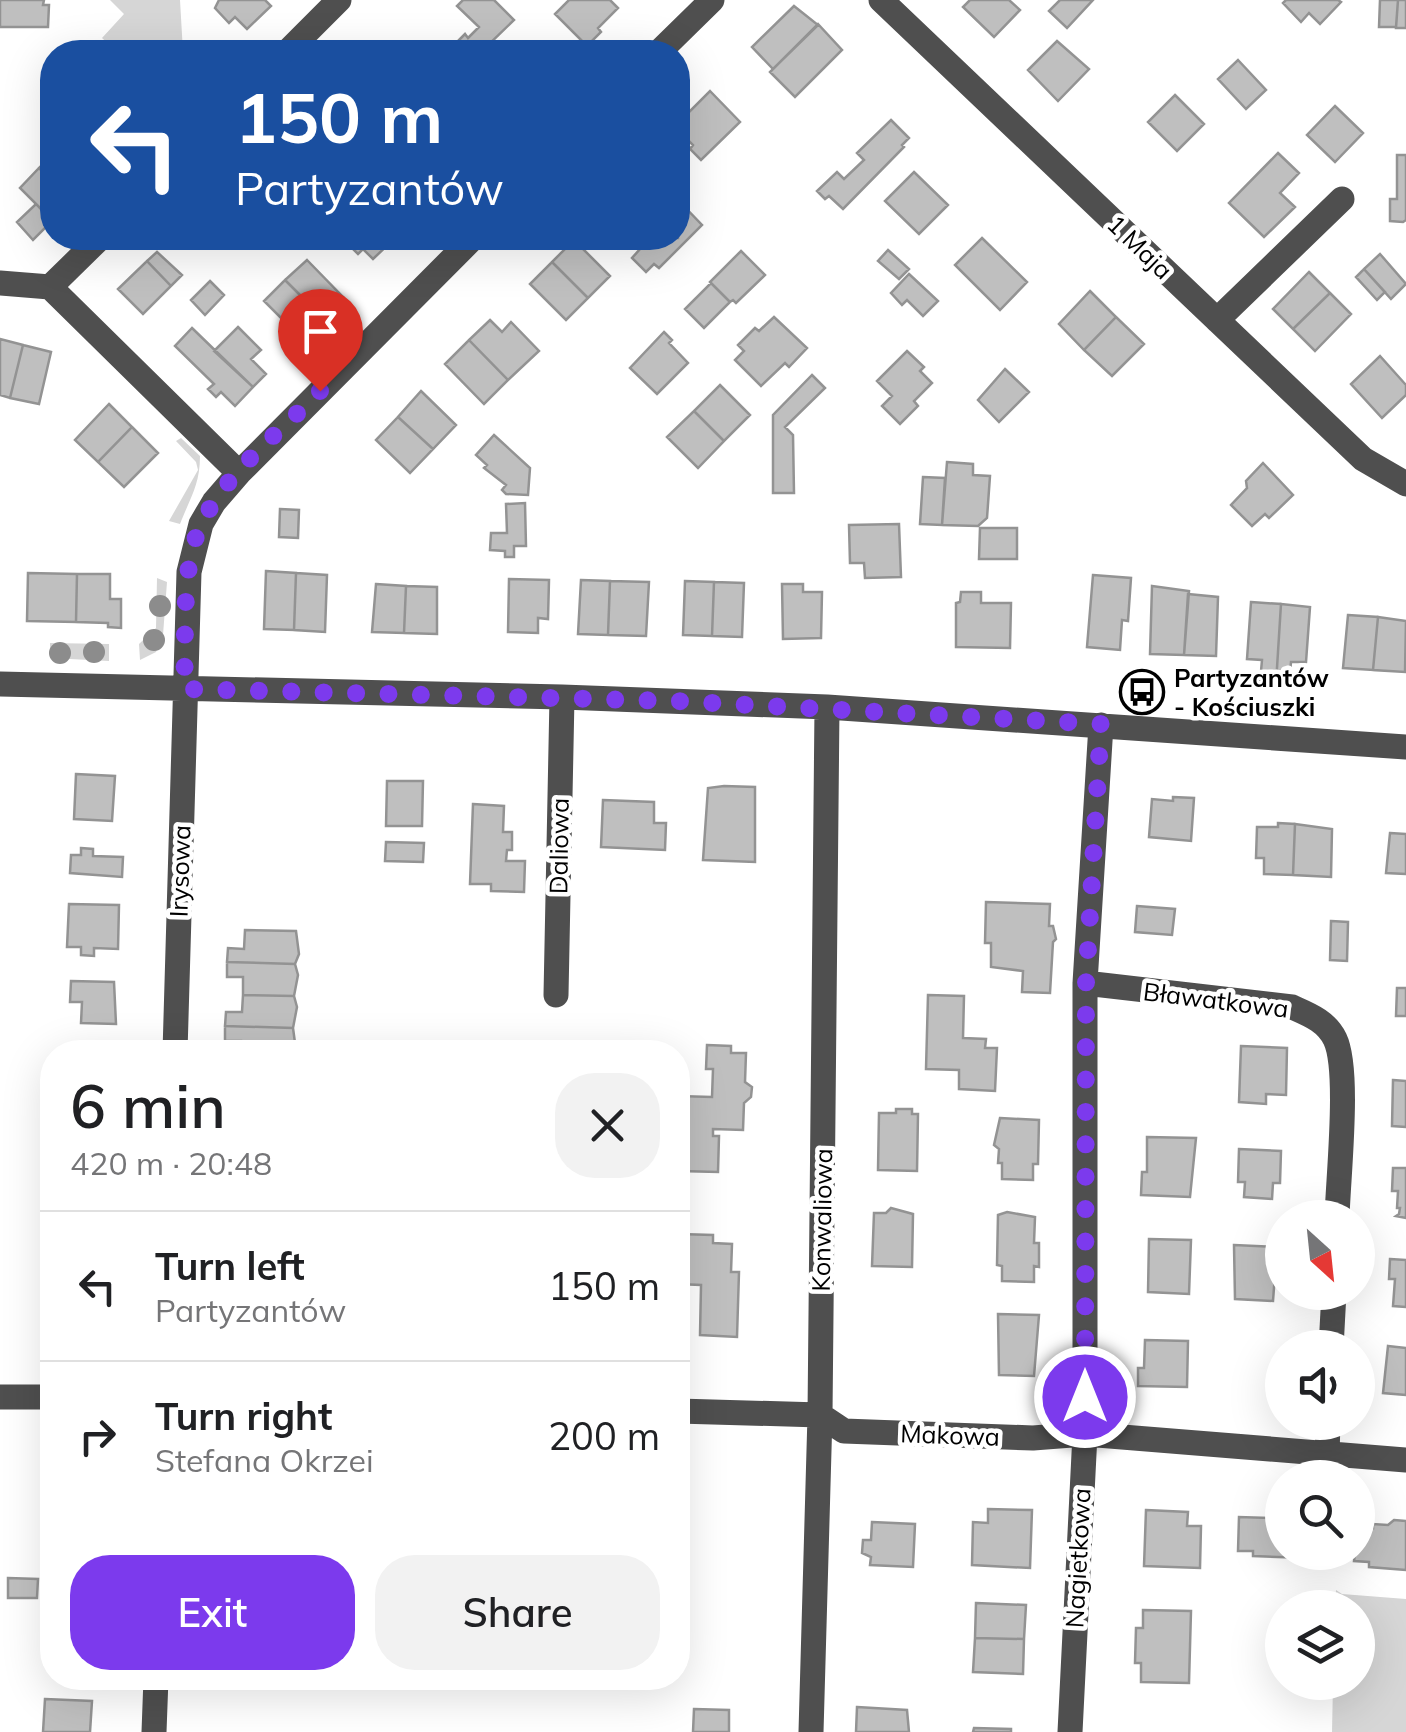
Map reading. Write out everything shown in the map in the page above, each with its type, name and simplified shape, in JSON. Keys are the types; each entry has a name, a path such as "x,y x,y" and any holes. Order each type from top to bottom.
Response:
{"street":[{"path":"298,40 340,0"},
{"path":"671,40 712,0"},
{"name":"1 Maja","path":"882,0 1363,459 1406,484"},
{"path":"1217,320 1342,199"},
{"path":"50,287 88,250"},
{"name":"Irysowa","path":"174,1040 184,689 193,546 214,502 238,473 461,250"},
{"path":"0,283 50,287 238,473"},
{"path":"0,684 827,707 1406,747"},
{"name":"Daliowa","path":"556,996 562,697"},
{"name":"Konwaliowa","path":"810,1732 820,1415 827,707"},
{"name":"Nagietkowa","path":"1070,1732 1085,1434 1086,983 1101,724"},
{"name":"Bławatkowa","path":"1086,983 1292,1007 1317,1018 1333,1035 1342,1068 1337,1200"},
{"path":"0,1397 40,1397"},
{"name":"Makowa","path":"690,1411 820,1415 844,1432 1033,1438 1085,1434 1406,1460"},
{"path":"1327,1440 1327,1455"},
{"path":"154,1732 156,1690"}],"shaded area":[{"path":"110,0 180,0 182,40 104,40 124,14"},
{"path":"181,438 200,456 200,466 180,524 169,521 198,470 196,462 176,441"},
{"path":"157,578 167,582 163,635 156,652 140,660 139,644 156,628"},
{"path":"50,643 109,644 109,661 50,658"},
{"path":"1375,1597 1406,1599 1406,1732 1332,1732 1333,1700 1375,1700"}],"building":[{"path":"0,0 44,0 43,5 49,5 48,27 0,27"},
{"path":"219,0 265,0 271,6 247,29 235,17 229,23 215,8"},
{"path":"463,0 494,0 514,20 493,40 459,40 465,34 468,38 479,27 457,6"},
{"path":"569,0 610,0 618,8 598,28 601,32 593,40 581,40 555,14"},
{"path":"970,0 1009,0 1020,10 994,37 963,7"},
{"path":"1060,0 1093,0 1067,28 1049,11"},
{"path":"1380,0 1398,0 1396,27 1379,27"},
{"path":"1398,0 1406,0 1406,28 1396,28"},
{"path":"1341,2 1320,24 1309,13 1301,22 1283,3"},
{"path":"794,6 818,25 773,69 752,47"},
{"path":"818,24 842,50 795,97 770,72"},
{"path":"1057,41 1089,69 1058,101 1028,70"},
{"path":"1238,60 1266,90 1246,109 1218,79"},
{"path":"710,91 740,122 701,160 690,149 690,111"},
{"path":"1175,95 1204,124 1177,151 1148,122"},
{"path":"1335,106 1363,133 1335,162 1307,135"},
{"path":"891,120 909,138 904,147 843,209 829,196 825,199 817,191 837,172 844,179 864,160 857,153"},
{"path":"1278,153 1299,173 1280,193 1295,207 1264,237 1229,203"},
{"path":"1397,155 1406,155 1403,222 1390,221 1390,199 1397,199"},
{"path":"39,168 40,208 20,188"},
{"path":"914,172 948,205 919,234 885,201"},
{"path":"36,204 40,208 40,233 33,240 17,222"},
{"path":"690,212 702,225 690,237"},
{"path":"982,238 1027,282 1000,310 955,265"},
{"path":"364,250 382,250 373,259"},
{"path":"564,250 584,250 610,276 588,298 552,262"},
{"path":"639,250 677,250 659,268 654,264 646,272 632,258"},
{"path":"888,250 909,269 899,279 878,261"},
{"path":"741,251 765,275 736,303 710,282"},
{"path":"157,252 182,275 171,286 147,261"},
{"path":"1380,254 1406,284 1391,299 1364,269"},
{"path":"307,260 343,297 323,318 285,280"},
{"path":"147,261 171,286 143,314 118,289"},
{"path":"552,262 588,298 566,320 530,284"},
{"path":"1364,269 1385,292 1377,300 1356,277"},
{"path":"1309,272 1330,293 1293,329 1273,309"},
{"path":"909,274 938,301 923,316 907,300 902,305 891,293"},
{"path":"285,280 323,318 302,339 264,301"},
{"path":"210,281 224,295 205,315 191,300"},
{"path":"711,283 730,302 704,328 685,309"},
{"path":"1090,291 1116,317 1084,350 1059,324"},
{"path":"1330,293 1351,314 1315,351 1293,329"},
{"path":"774,317 807,348 789,367 785,363 761,386 735,360 744,351 738,345"},
{"path":"1116,317 1144,344 1112,376 1084,350"},
{"path":"490,320 502,332 511,322 539,351 508,380 469,340"},
{"path":"238,327 261,350 251,359 266,374 253,387 214,351"},
{"path":"192,328 253,387 235,406 221,392 216,397 208,389 214,384 175,346"},
{"path":"664,332 688,363 657,394 630,368"},
{"path":"0,339 23,345 10,398 0,395"},
{"path":"469,340 508,380 484,404 445,364"},
{"path":"23,345 51,352 39,404 10,398"},
{"path":"907,351 924,367 920,371 932,383 914,401 918,406 900,424 882,406 892,396 877,381"},
{"path":"1380,356 1406,385 1406,395 1382,418 1351,384"},
{"path":"1005,369 1029,392 999,422 978,400"},
{"path":"812,375 825,388 785,427 793,435 794,493 773,493 773,415"},
{"path":"720,385 750,415 724,441 694,411"},
{"path":"421,391 456,425 433,449 398,417"},
{"path":"109,404 132,427 98,462 75,440"},
{"path":"694,411 724,441 698,468 667,437"},
{"path":"398,417 433,449 410,473 376,440"},
{"path":"132,427 158,453 124,487 98,462"},
{"path":"494,435 530,468 528,495 506,494 502,490 506,485 484,468 487,465 476,455"},
{"path":"947,462 973,464 973,475 990,476 987,518 978,526 942,525"},
{"path":"1263,463 1293,495 1269,518 1265,514 1252,526 1231,505"},
{"path":"923,477 945,478 942,525 920,524"},
{"path":"525,503 526,546 514,546 514,557 505,557 505,551 490,550 491,533 507,533 506,504"},
{"path":"280,509 299,510 298,538 279,537"},
{"path":"899,524 901,577 865,578 864,563 850,563 849,525"},
{"path":"980,528 1017,528 1017,559 979,559"},
{"path":"266,571 296,573 294,630 264,629"},
{"path":"28,573 77,574 76,622 27,621"},
{"path":"296,573 327,575 325,632 294,630"},
{"path":"77,574 110,574 110,599 121,599 121,628 108,627 108,623 76,622"},
{"path":"1093,575 1131,578 1128,621 1122,620 1120,650 1087,647"},
{"path":"509,579 549,580 548,619 538,618 538,633 508,632"},
{"path":"581,580 610,581 608,635 578,634"},
{"path":"610,581 649,582 646,636 608,635"},
{"path":"685,581 714,582 712,636 683,635"},
{"path":"714,582 744,583 742,637 712,636"},
{"path":"376,584 406,586 404,633 372,632"},
{"path":"782,584 803,584 803,592 822,592 821,638 783,639"},
{"path":"406,586 437,587 437,634 404,633"},
{"path":"1152,586 1189,591 1184,655 1150,654"},
{"path":"961,592 981,592 981,603 1011,603 1010,648 956,647 956,603 960,602"},
{"path":"1188,594 1218,597 1216,656 1184,655"},
{"path":"1251,602 1281,604 1276,684 1260,682 1262,660 1247,659"},
{"path":"1281,604 1310,607 1306,662 1291,662 1289,685 1276,684"},
{"path":"1348,615 1378,617 1373,670 1343,668"},
{"path":"1378,617 1406,621 1405,672 1373,670"},
{"path":"76,774 115,776 112,821 74,819"},
{"path":"387,781 423,781 422,826 386,826"},
{"path":"755,787 755,862 703,860 708,788"},
{"path":"1173,797 1194,798 1191,841 1149,837 1152,799 1173,801"},
{"path":"603,800 654,802 654,823 666,823 665,850 601,847"},
{"path":"473,804 504,806 503,832 512,832 512,850 507,850 506,861 525,861 524,892 491,891 491,884 470,884"},
{"path":"1278,823 1295,824 1293,875 1264,874 1264,858 1256,858 1257,827 1278,827"},
{"path":"1295,824 1332,829 1331,877 1293,875"},
{"path":"1390,833 1406,834 1406,874 1386,873"},
{"path":"386,842 424,843 423,862 385,861"},
{"path":"81,848 93,849 93,856 123,857 122,877 70,873 71,855 81,855"},
{"path":"986,902 1050,904 1049,926 1053,926 1056,939 1050,993 1022,992 1023,971 991,967 991,943 985,943"},
{"path":"69,904 119,905 118,949 94,948 94,956 81,955 81,947 67,947"},
{"path":"1137,906 1175,909 1172,935 1135,932"},
{"path":"1331,921 1348,922 1347,961 1330,960"},
{"path":"245,930 296,931 299,954 295,964 227,962 228,948 244,949"},
{"path":"227,962 295,964 298,975 294,996 243,995 243,977 227,977"},
{"path":"71,981 114,982 116,1024 81,1023 82,1002 70,1002"},
{"path":"1397,988 1406,988 1406,1016 1396,1016"},
{"path":"243,995 294,996 297,1007 293,1028 225,1026 226,1012 242,1012"},
{"path":"928,995 964,996 963,1038 986,1039 985,1048 997,1048 995,1091 959,1089 959,1070 926,1069"},
{"path":"225,1026 293,1028 295,1040 225,1040"},
{"path":"707,1045 731,1046 731,1053 746,1053 745,1082 752,1087 751,1097 744,1103 743,1130 713,1129 713,1136 719,1136 718,1172 690,1171 690,1096 712,1097 713,1069 706,1069"},
{"path":"1241,1046 1287,1048 1286,1095 1266,1094 1266,1104 1239,1102"},
{"path":"1393,1080 1406,1081 1406,1127 1392,1126"},
{"path":"896,1109 912,1109 912,1114 918,1114 917,1171 878,1170 879,1113 896,1113"},
{"path":"1000,1118 1039,1120 1038,1164 1033,1164 1033,1180 1002,1179 999,1149 994,1145"},
{"path":"1147,1137 1196,1138 1190,1197 1141,1195 1142,1172 1147,1172"},
{"path":"1239,1149 1281,1151 1280,1183 1273,1183 1272,1199 1244,1197 1245,1182 1238,1182"},
{"path":"1393,1168 1406,1168 1406,1218 1396,1216 1400,1208 1398,1191 1392,1191"},
{"path":"891,1208 913,1214 912,1267 872,1266 874,1213 886,1213"},
{"path":"1007,1212 1035,1217 1034,1243 1039,1243 1039,1267 1034,1266 1034,1282 1002,1281 1002,1266 997,1265 998,1215"},
{"path":"690,1234 713,1235 713,1243 732,1244 731,1272 739,1272 737,1337 700,1335 701,1285 690,1285"},
{"path":"1149,1239 1191,1240 1189,1294 1148,1292"},
{"path":"1234,1245 1265,1246 1265,1301 1235,1299"},
{"path":"1390,1259 1406,1260 1406,1307 1393,1306 1395,1279 1389,1279"},
{"path":"998,1314 1039,1315 1034,1376 999,1375"},
{"path":"1145,1340 1188,1341 1187,1387 1138,1386 1138,1368 1144,1368"},
{"path":"1388,1346 1406,1348 1406,1395 1383,1393"},
{"path":"988,1509 1032,1510 1030,1568 972,1565 973,1522 988,1523"},
{"path":"1146,1510 1188,1512 1187,1526 1201,1526 1200,1568 1144,1566"},
{"path":"1239,1517 1265,1518 1265,1556 1238,1551"},
{"path":"1394,1520 1406,1521 1406,1570 1375,1567 1375,1524 1388,1525"},
{"path":"872,1522 915,1524 913,1567 870,1565 871,1557 862,1553 863,1540 871,1540"},
{"path":"8,1578 38,1579 37,1598 8,1598"},
{"path":"976,1603 1026,1605 1024,1639 975,1638"},
{"path":"1143,1610 1191,1611 1189,1683 1141,1682 1141,1663 1135,1663 1136,1628 1143,1628"},
{"path":"975,1638 1024,1639 1023,1674 973,1672"},
{"path":"45,1699 92,1701 90,1732 43,1732"},
{"path":"857,1707 907,1710 909,1732 856,1732"},
{"path":"694,1709 729,1710 729,1732 693,1732"},
{"path":"974,1728 1011,1729 1011,1732 973,1732"}],"place":[{"name":"Partyzantów - Kościuszki","path":"1142,692"}],"route":[{"path":"320,391 238,473 201,524 189,572 184,689 676,701 1101,724 1086,983 1085,1397"}]}
